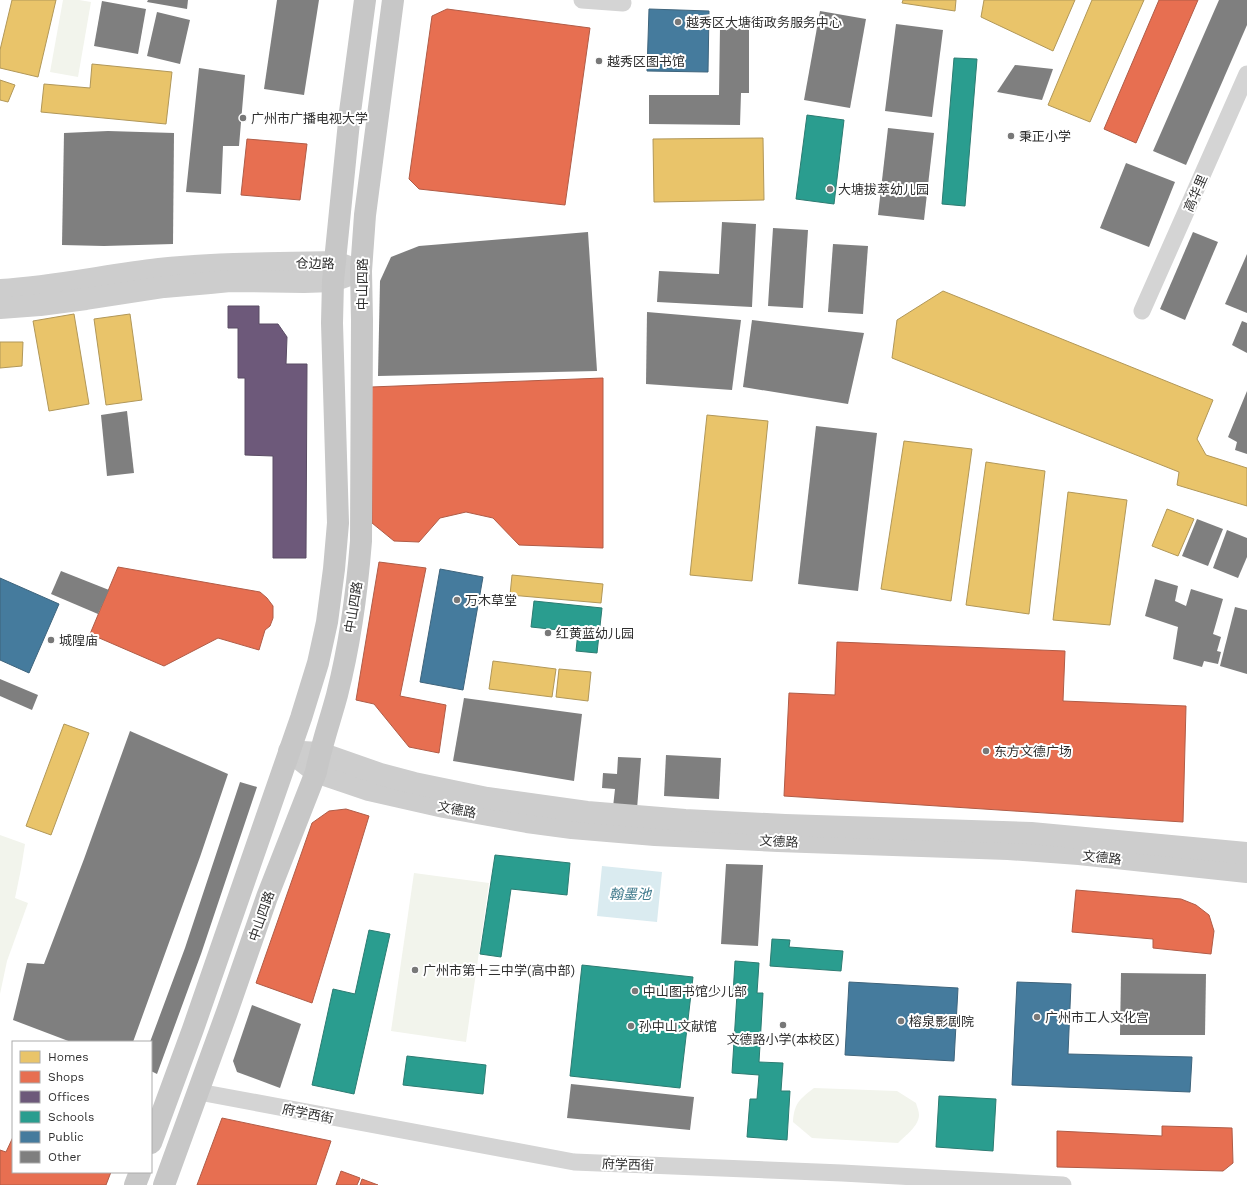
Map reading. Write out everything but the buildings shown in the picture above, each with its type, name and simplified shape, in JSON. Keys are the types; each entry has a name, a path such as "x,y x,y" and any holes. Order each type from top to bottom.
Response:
{"main road":[{"name":"中山四路","path":"152,1140 193,1029 307,700 318,662 327,622 338,523 332,330 334,271 350,112 365,0"},
{"name":"中山四路","path":"164,1185 199,1092 267,897 318,763 337,694 350,632 358,576 361,533 361,271 365,215 393,0"},
{"name":"仓边路","path":"0,290 36,288 159,269 196,266 361,271"},
{"name":"仓边路","path":"0,308 86,300 164,287 217,282 304,282 334,271"},
{"path":"289,751 318,763"},
{"name":"文德路","path":"318,763 380,774 414,784 487,798 587,812 685,820 785,825 1031,833 1247,853"},
{"name":"文德路","path":"318,763 368,790 404,799 493,816 572,828 656,835 778,842 1008,849 1079,854 1247,872"},
{"path":"135,1185 140,1173"}],"street":[{"path":"582,0 623,3"},
{"name":"高华里","path":"1142,311 1247,74"},
{"name":"府学西街","path":"199,1092 574,1162 834,1173 1063,1185"}],"shaded area":[{"path":"63,0 91,2 78,77 50,72"},
{"path":"0,835 25,844 15,898 28,903 7,961 0,994"},
{"path":"414,873 489,883 466,1042 391,1031"},
{"path":"814,1088 897,1091 916,1103 919,1114 917,1123 898,1143 812,1138 793,1122 796,1106 805,1095"}],"water":[{"name":"翰墨池","path":"602,866 662,872 657,922 597,916"}],"place":[{"name":"越秀区大塘街政务服务中心","path":"678,22"},
{"name":"越秀区图书馆","path":"599,61"},
{"name":"广州市广播电视大学","path":"243,118"},
{"name":"秉正小学","path":"1011,136"},
{"name":"大塘拔萃幼儿园","path":"830,189"},
{"name":"万木草堂","path":"457,600"},
{"name":"红黄蓝幼儿园","path":"548,633"},
{"name":"城隍庙","path":"51,640"},
{"name":"东方文德广场","path":"986,751"},
{"name":"广州市第十三中学(高中部)","path":"415,970"},
{"name":"中山图书馆少儿部","path":"635,991"},
{"name":"广州市工人文化宫","path":"1037,1017"},
{"name":"榕泉影剧院","path":"901,1021"},
{"name":"文德路小学(本校区)","path":"783,1025"},
{"name":"孙中山文献馆","path":"631,1026"}]}
